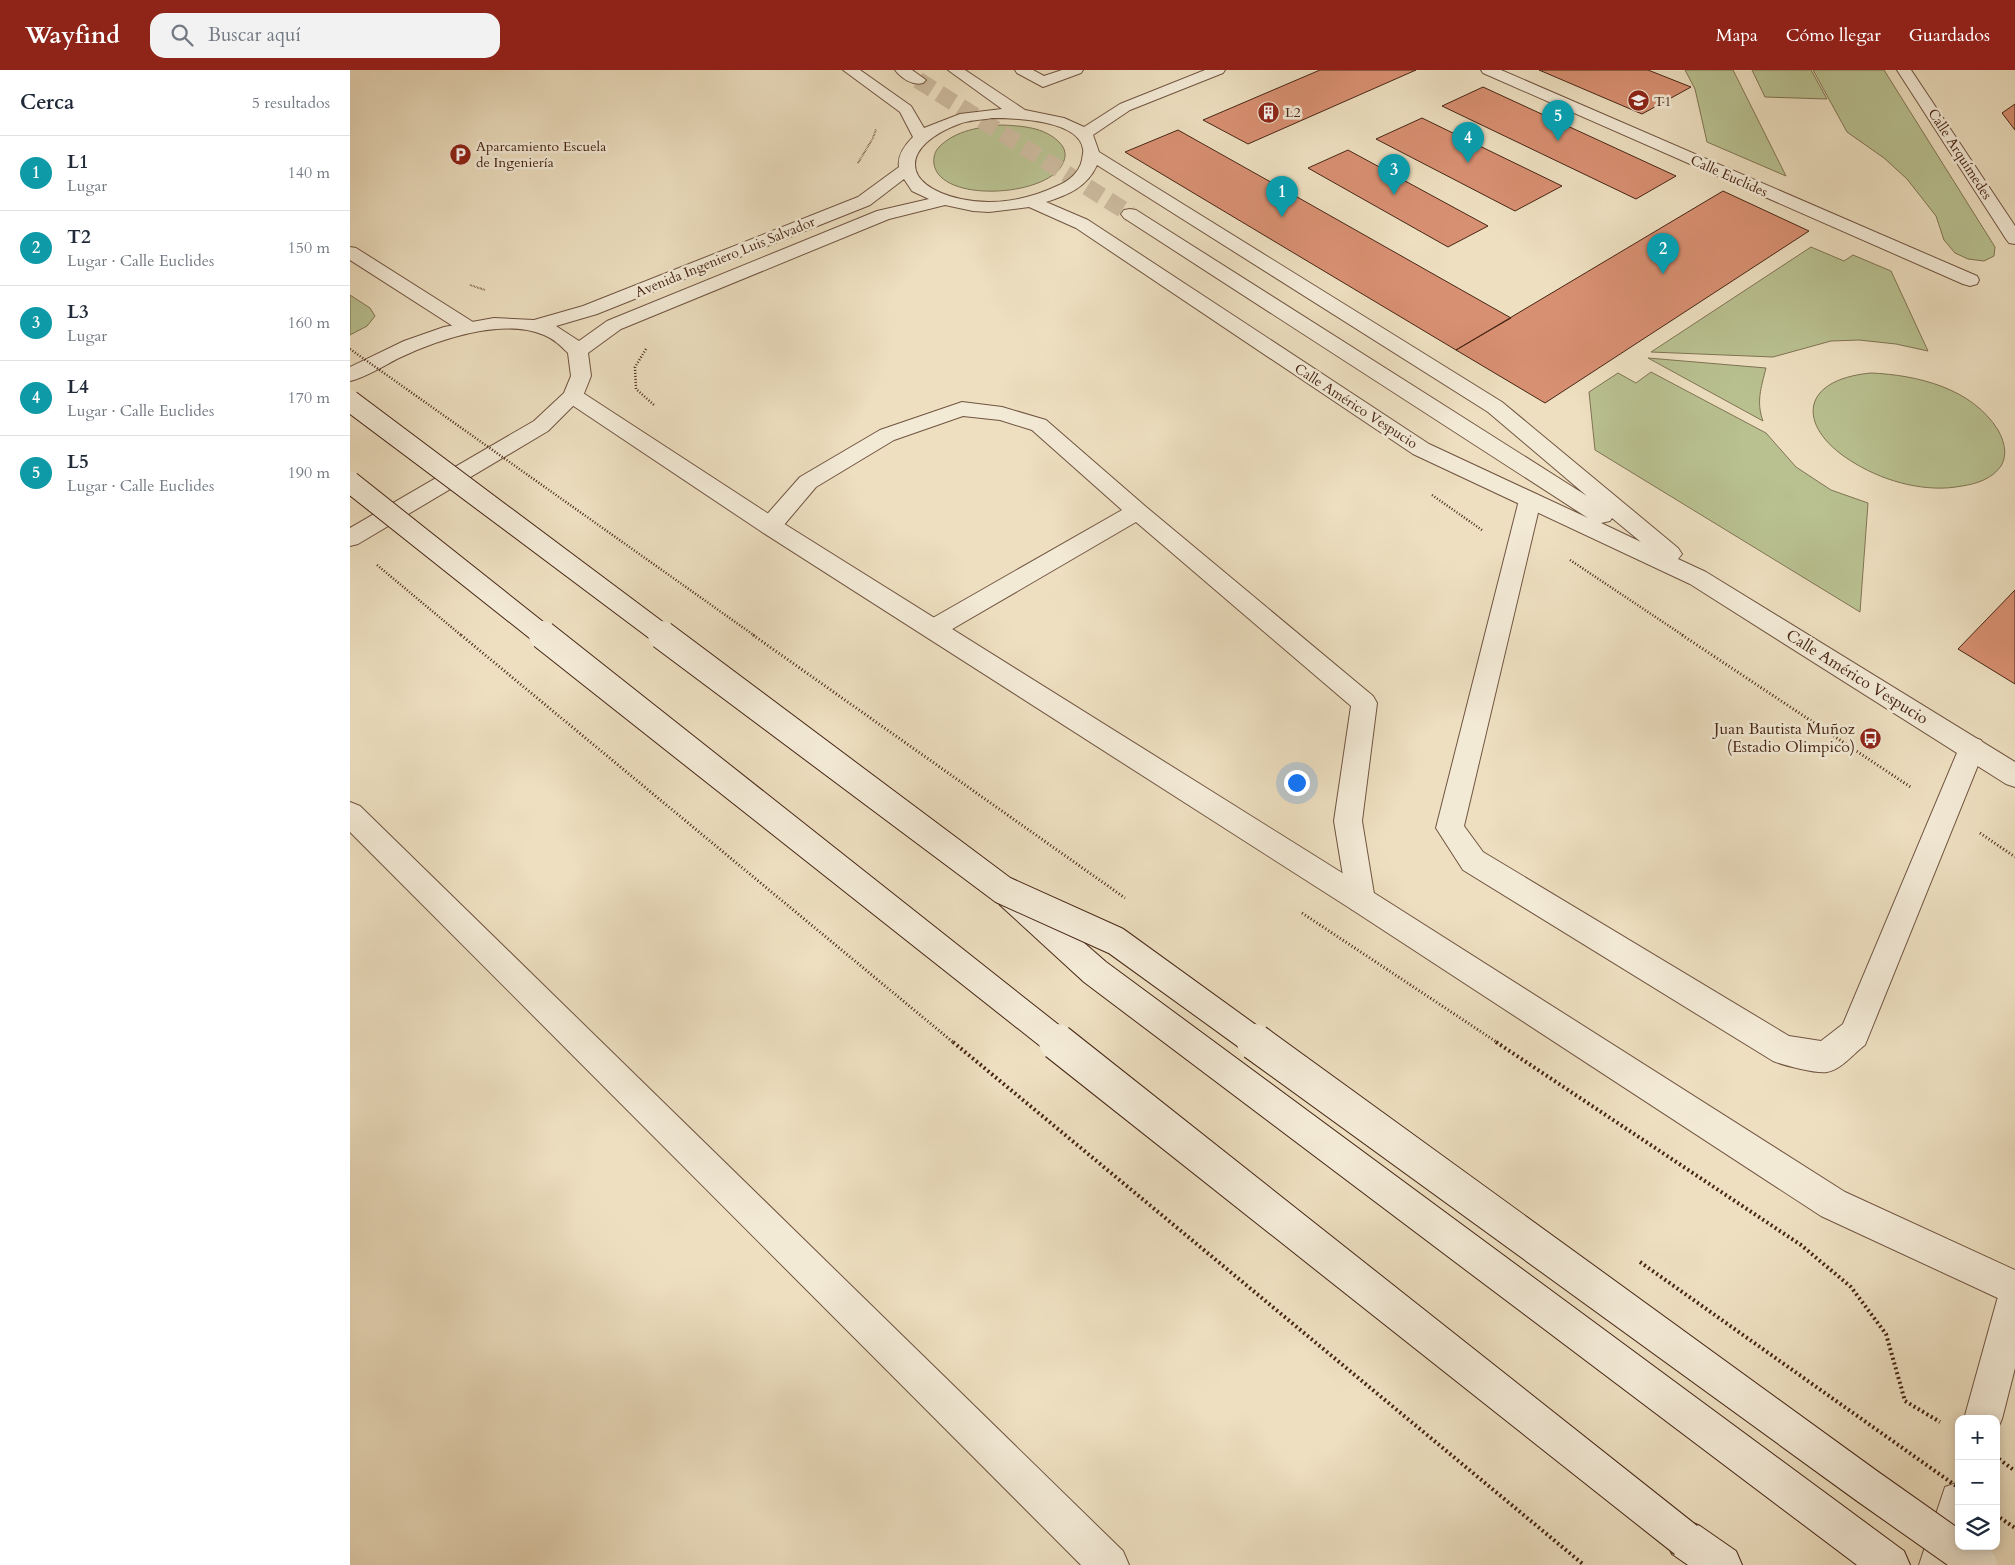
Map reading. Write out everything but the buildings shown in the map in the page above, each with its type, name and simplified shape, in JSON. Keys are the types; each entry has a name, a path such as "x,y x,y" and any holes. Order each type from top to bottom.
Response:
{"street":[{"path":"850,70 906,109 921,137"},
{"path":"902,70 918,80"},
{"path":"955,70 1019,113"},
{"path":"1022,70 1043,82 1076,70"},
{"path":"1083,135 1125,107 1218,70"},
{"name":"Calle Euclides","path":"1488,70 1970,280"},
{"name":"Calle Arquímedes","path":"1904,70 2015,239"},
{"path":"1019,113 1053,119 1067,124 1083,135 1090,145 1093,155 1086,174 1064,190 1032,202 1002,207 971,206 944,200 918,187 906,169 906,158 911,147 921,137 941,126 965,118 1019,113"},
{"name":"Calle Américo Vespucio","path":"1093,155 1494,408 1698,578"},
{"name":"Avenida Ingeniero Luis Salvador","path":"536,326 598,307 864,201 906,169"},
{"name":"Avenida Ingeniero Luis Salvador","path":"578,351 614,325 883,215 944,200"},
{"name":"Calle Américo Vespucio","path":"1032,202 1082,224 1421,449 1698,578 2015,776"},
{"path":"1130,214 1698,578"},
{"path":"350,252 466,326"},
{"path":"350,375 407,346 466,326 494,323 536,326 556,332 578,351 581,376 573,396 541,426 350,538"},
{"path":"573,396 770,526 1361,900 1833,1204 2015,1288"},
{"path":"350,401 1003,890 1095,972 1890,1565"},
{"path":"770,526 808,482 887,435 962,409 1002,414 1039,425 1137,511 1364,703 1348,821 1361,900"},
{"path":"350,482 1697,1553 1722,1565"},
{"path":"1530,500 1450,828 1473,861 1784,1050 1826,1057 1854,1034 1972,748"},
{"path":"933,628 1137,511"},
{"path":"350,814 1109,1565"},
{"path":"1003,890 1116,941 1979,1565"},
{"path":"1984,1415 2015,1300"},
{"path":"1939,1565 1958,1505"}],"path":[{"path":"856,170 860,156 876,135 876,127"},
{"path":"640,343 647,348 635,367 636,389 655,404 649,407"},
{"path":"1426,492 1483,531"},
{"path":"1565,557 1913,788"},
{"path":"373,561 1584,1565"},
{"path":"1974,829 2015,856"},
{"path":"1801,1245 1850,1287 1886,1334 1905,1401 1944,1424"},
{"path":"2000,1460 2015,1471"},
{"path":"2000,1517 2015,1528"}],"green space":[{"path":"1685,70 1733,70 1786,176 1707,142 1695,89"},
{"path":"1752,70 1811,70 1827,99 1765,97"},
{"path":"1813,70 1884,70 1995,247 1994,256 1984,261 1968,259 1955,253 1944,240 1936,216 1907,179 1884,158 1847,132"},
{"path":"1002,125 1032,128 1053,137 1064,150 1065,159 1062,165 1052,176 1036,184 1016,189 973,190 954,185 941,177 934,164 934,157 938,149 946,141 969,130"},
{"path":"1811,247 1844,261 1853,255 1891,271 1928,351 1896,344 1859,340 1831,341 1773,357 1651,352"},
{"path":"350,295 370,308 375,316 367,326 350,335"},
{"path":"1648,358 1766,368 1760,401 1763,421"},
{"path":"1651,372 1766,433 1796,467 1831,490 1868,503 1860,612 1595,450 1589,392 1618,373 1636,383"},
{"path":"1871,373 1907,377 1942,386 1974,404 1987,416 2000,434 2005,452 2001,466 1988,478 1973,484 1949,488 1921,487 1880,476 1856,464 1837,451 1823,436 1815,422 1813,408 1818,396 1829,385 1846,378"}],"tunnel":[{"path":"918,80 1130,214"}],"place":[{"name":"T1","path":"1638,101"},
{"name":"L2","path":"1269,112"},
{"name":"L5","path":"1558,141"},
{"name":"Aparcamiento Escuela de Ingeniería","path":"460,154"},
{"name":"L4","path":"1468,163"},
{"name":"L3","path":"1394,195"},
{"name":"L1","path":"1282,217"},
{"name":"T2","path":"1663,274"},
{"name":"Juan Bautista Muñoz (Estadio Olimpico)","path":"1871,738"}]}
